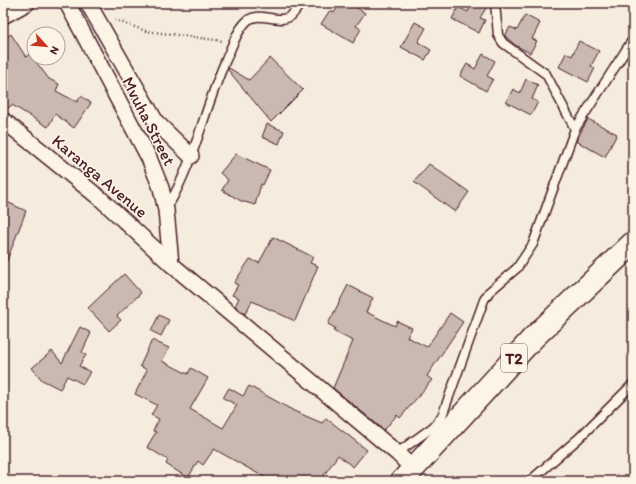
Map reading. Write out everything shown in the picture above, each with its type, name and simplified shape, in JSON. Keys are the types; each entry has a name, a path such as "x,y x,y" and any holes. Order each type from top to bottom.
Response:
{"highway":[{"name":"T2","path":"407,475 533,338 633,243"}],"street":[{"path":"3,16 27,3"},
{"name":"Mvuha Street","path":"67,3 149,158 161,188 166,210 171,264"},
{"path":"90,7 156,122 191,156"},
{"name":"Karanga Avenue","path":"3,120 102,200 171,264 397,453 407,475"}],"lane":[{"path":"166,210 178,190 213,91 233,42 246,21 255,17 286,18 292,16 301,3"},
{"path":"495,3 498,35 503,43 546,74 575,129"},
{"path":"397,453 433,428 442,416 450,398 484,300 489,292 516,268 533,244 575,129 633,39"},
{"path":"530,481 579,438 633,384"}],"path":[{"path":"90,7 146,31 199,36 233,42"}],"building":[{"path":"340,3 350,3 365,13 356,26 361,29 353,43 321,24 330,10 334,13"},
{"path":"472,3 489,3 480,18 485,20 479,33 452,19 458,7 468,12"},
{"path":"525,15 540,23 532,39 537,41 530,53 515,45 505,36 510,27 517,30"},
{"path":"415,22 426,28 418,42 431,50 425,60 401,47"},
{"path":"11,34 26,57 26,66 39,66 49,79 59,84 56,91 77,102 81,96 91,103 74,128 55,114 48,127 12,105 3,111 3,39"},
{"path":"579,41 599,51 591,66 595,68 588,82 559,67 566,53 572,56"},
{"path":"483,54 495,61 487,76 493,79 486,91 460,76 467,64 475,69"},
{"path":"270,58 303,90 271,122 228,70 229,68 249,80"},
{"path":"526,79 538,85 532,99 538,102 531,115 506,102 513,89 520,93"},
{"path":"588,119 617,134 605,157 576,141"},
{"path":"267,124 284,131 279,144 262,137"},
{"path":"236,154 270,170 263,185 261,184 255,205 241,201 222,190 228,180 220,173"},
{"path":"429,164 469,192 455,212 414,182"},
{"path":"3,200 26,211 4,268 3,268"},
{"path":"273,237 313,257 310,263 318,266 295,321 252,301 245,314 235,306 239,298 232,295 238,285 234,283 250,259 259,263"},
{"path":"124,274 141,293 117,316 121,320 109,331 88,308"},
{"path":"348,285 373,298 366,312 395,326 397,321 412,328 407,337 427,347 450,313 463,322 427,376 432,380 400,418 397,415 384,430 333,388 353,341 333,331 335,328 328,324"},
{"path":"159,315 169,320 161,336 151,331"},
{"path":"80,327 91,333 82,352 86,355 79,366 90,372 83,384 67,376 60,389 42,380 32,368 52,351 62,363"},
{"path":"152,340 169,348 162,361 188,374 191,368 208,378 190,409 223,428 237,405 223,398 229,388 243,396 249,386 294,411 322,423 326,418 367,450 353,467 338,455 320,481 271,481 214,449 203,465 198,461 188,478 166,464 168,460 147,447 156,432 153,431 159,419 151,415 157,405 135,394 147,370 140,366"}]}
